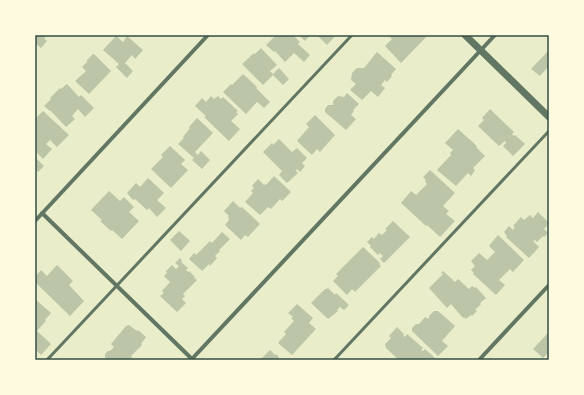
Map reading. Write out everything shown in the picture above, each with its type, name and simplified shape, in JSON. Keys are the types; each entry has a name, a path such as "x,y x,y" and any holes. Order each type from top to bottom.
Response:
{"street":[{"path":"35,221 208,35"},
{"path":"465,35 549,117"},
{"path":"42,213 192,360 495,35"},
{"path":"478,360 549,285"}],"lane":[{"path":"47,360 352,35"},
{"path":"334,360 549,132"}],"building":[{"path":"35,35 47,35 44,38 47,41 41,48 35,43"},
{"path":"276,35 293,35 300,42 298,44 310,55 304,62 294,53 285,62 275,51 274,52 266,45"},
{"path":"299,35 310,35 305,41"},
{"path":"317,35 336,35 327,45"},
{"path":"388,35 428,35 401,63 385,46 392,39"},
{"path":"116,36 123,42 127,36 143,50 135,59 132,55 125,63 133,71 127,78 116,67 119,64 103,50"},
{"path":"261,48 277,65 270,71 273,74 279,68 289,79 283,85 273,75 263,85 242,64"},
{"path":"549,50 549,70 547,68 540,76 531,69"},
{"path":"377,52 396,69 387,82 385,80 381,85 385,88 378,97 371,91 362,100 350,90 356,84 351,80 352,73 357,68 364,68"},
{"path":"94,54 111,71 89,94 75,81 86,71 82,67"},
{"path":"243,74 270,102 264,108 257,102 246,114 223,92"},
{"path":"67,84 79,97 81,95 94,108 85,117 78,109 72,116 75,119 66,127 51,111 44,106 60,88 61,89"},
{"path":"347,93 359,104 353,110 354,111 351,115 356,119 346,130 325,112 325,109 328,105 333,105 333,101 338,96 344,97"},
{"path":"211,96 214,99 218,96 221,99 223,97 238,111 236,112 238,114 231,121 240,129 229,141 204,117 206,116 195,106 202,98 206,102"},
{"path":"490,109 514,132 512,134 514,136 515,135 525,144 513,156 503,146 506,143 505,141 499,146 478,126 484,120 482,118"},
{"path":"43,111 69,135 57,147 50,140 46,144 52,149 43,159 35,151 35,119"},
{"path":"315,115 335,135 320,152 317,149 312,155 297,141 309,127 306,124"},
{"path":"197,118 213,133 195,152 198,155 201,151 210,160 202,169 192,160 194,158 178,144 184,138 183,137 190,128 189,127"},
{"path":"458,129 477,146 476,147 485,156 473,168 475,170 471,176 468,173 456,186 437,170 451,155 450,153 453,150 445,143"},
{"path":"279,139 292,152 297,148 307,158 302,163 305,166 300,172 297,169 296,171 298,173 287,183 279,175 282,171 263,152 272,143 273,145"},
{"path":"170,146 185,160 181,164 188,170 171,188 151,169 163,157 161,155"},
{"path":"35,157 44,166 38,172 35,169"},
{"path":"430,170 455,193 443,206 449,211 446,214 455,221 440,237 401,203 411,191 416,195 427,184 423,177"},
{"path":"274,176 291,192 282,201 280,199 271,209 268,207 260,215 245,202 253,193 251,191 254,188 252,186 258,179 266,185"},
{"path":"148,178 164,193 157,200 166,208 157,217 149,208 147,210 135,199 133,200 127,193 136,183 140,187"},
{"path":"109,191 120,201 124,197 134,207 129,212 139,221 122,239 100,221 102,220 91,210"},
{"path":"233,201 240,208 242,207 260,224 248,237 245,235 241,240 225,225 229,220 229,216 224,211"},
{"path":"538,212 549,223 544,229 548,233 537,242 535,240 533,241 539,247 529,258 506,237 507,236 504,232 509,226 513,230 515,227 513,226 521,217 524,220 530,215 533,218"},
{"path":"393,221 410,237 384,263 380,259 383,256 380,253 378,255 367,242 372,237 374,239 379,233 382,235 387,230 385,229"},
{"path":"179,231 190,241 181,251 170,240"},
{"path":"222,232 230,239 219,250 220,251 215,256 217,258 210,266 209,264 202,271 189,259 194,253 196,255 210,241 212,243"},
{"path":"498,235 524,260 513,272 510,269 499,280 505,285 496,295 473,274 474,273 471,270 475,266 471,261 479,253 487,260 495,252 489,246"},
{"path":"363,247 380,263 379,264 381,266 355,292 352,289 347,295 333,281 338,276 336,274"},
{"path":"180,258 182,261 181,262 188,268 186,270 188,272 189,271 197,280 183,294 185,296 182,299 186,303 177,312 160,296 164,293 162,291 170,282 164,276 167,273 166,271 172,265 176,269 179,266 175,263"},
{"path":"57,265 73,281 69,285 84,301 70,316 35,282 35,277 41,270 47,276"},
{"path":"443,271 455,282 458,279 469,289 472,286 475,288 476,287 486,298 480,303 481,304 475,310 477,311 472,316 471,315 466,319 464,317 463,318 451,304 447,308 429,288 443,274 441,273"},
{"path":"328,288 349,305 344,310 340,307 337,310 338,311 328,319 311,303 325,289"},
{"path":"35,299 51,313 37,331 51,344 41,355 35,349"},
{"path":"297,304 313,318 309,323 316,329 292,355 278,343 286,334 284,332 294,321 291,318 293,317 288,313"},
{"path":"434,311 438,311 455,326 442,341 448,346 438,356 412,331 412,328 416,324 419,324 425,317 429,319 429,316"},
{"path":"129,325 146,337 141,344 142,345 131,356 132,357 130,360 107,360 105,354 114,347 111,344 126,326"},
{"path":"397,327 405,337 407,334 423,348 421,350 423,351 425,349 435,358 433,360 399,360 386,348 385,344 391,338 389,336"},
{"path":"548,333 549,356 547,354 543,358 533,349"},
{"path":"270,350 279,357 279,360 260,360"}]}
